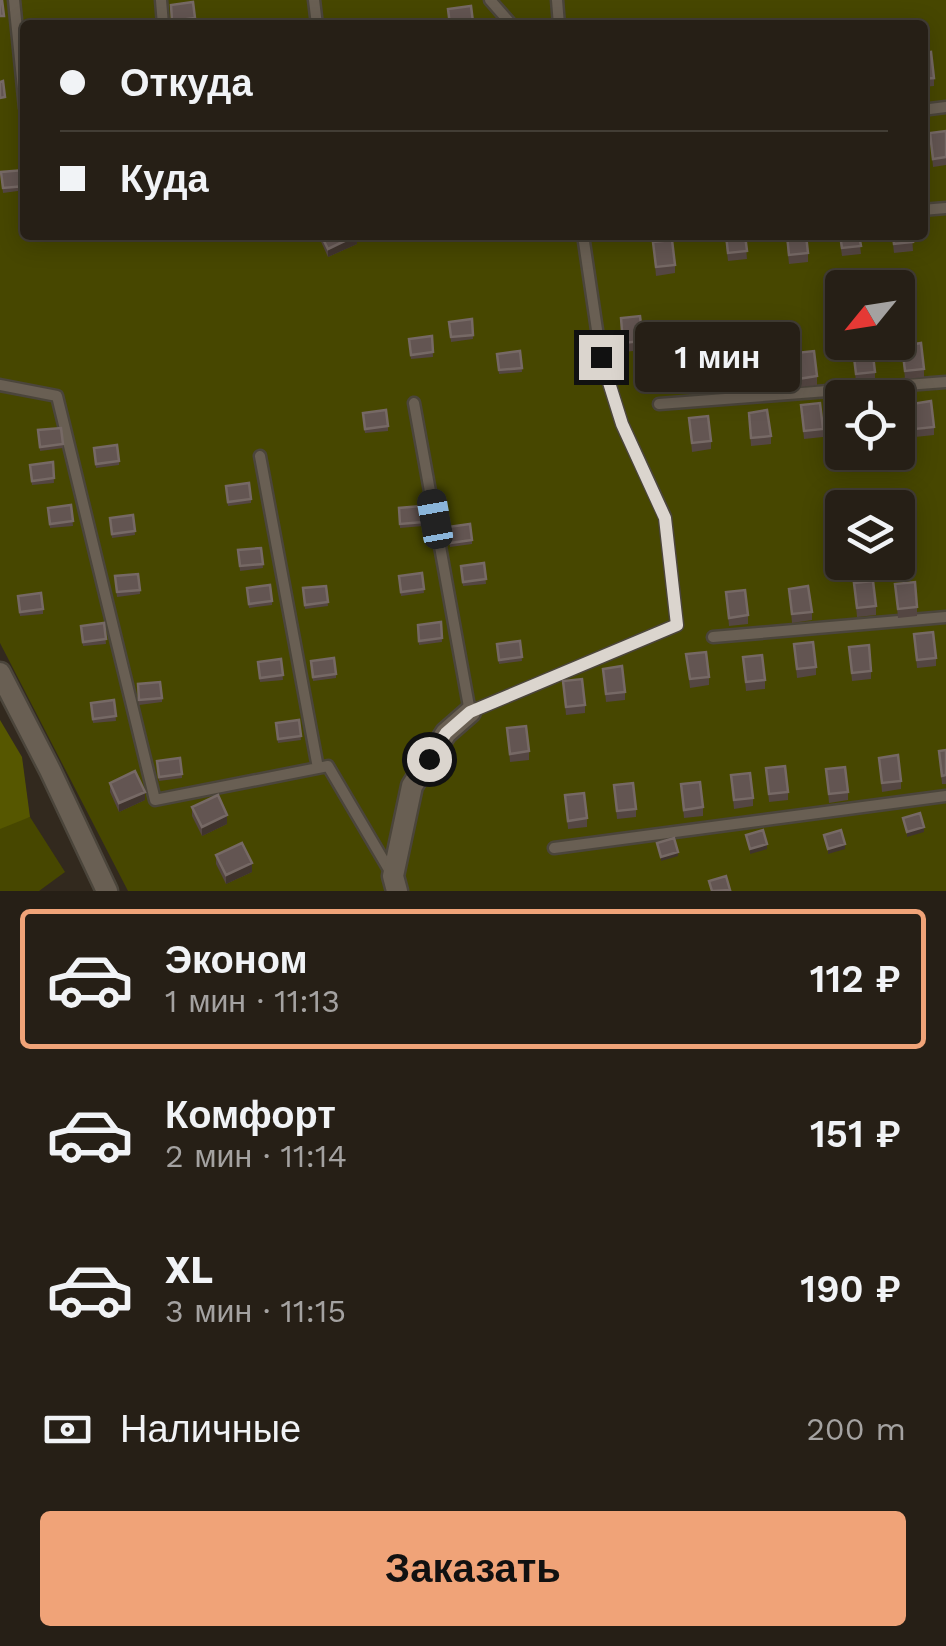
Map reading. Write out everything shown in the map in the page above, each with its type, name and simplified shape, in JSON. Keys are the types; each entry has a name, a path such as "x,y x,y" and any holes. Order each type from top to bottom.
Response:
{"street":[{"path":"0,673 106,891"},
{"path":"395,883 412,786 446,733 470,712"}],"lane":[{"path":"14,0 20,59"},
{"path":"490,0 508,20"},
{"path":"414,404 470,712 677,625 665,518 622,424 601,357 584,240"},
{"path":"659,404 946,382"},
{"path":"0,385 57,396 155,800 328,766 395,883"},
{"path":"260,456 318,768"},
{"path":"712,637 946,617"},
{"path":"554,848 946,796"}],"shaded area":[{"path":"0,0 946,0 946,891 128,891 0,643"},
{"path":"0,720 22,757 30,817 0,829"},
{"path":"30,817 65,872 39,891 0,891 0,826"}],"building":[{"path":"193,2 195,18 172,20 171,5"},
{"path":"471,6 473,20 449,20 448,9"},
{"path":"931,52 934,78 928,78"},
{"path":"3,81 5,97 0,98 0,82"},
{"path":"946,131 946,157 933,159 930,133"},
{"path":"20,170 20,186 3,188 1,172"},
{"path":"324,240 347,240 328,249"},
{"path":"672,240 675,265 656,267 653,242"},
{"path":"727,240 746,240 747,251 728,253"},
{"path":"788,240 807,240 808,253 789,255"},
{"path":"841,240 860,240 861,246 842,248"},
{"path":"640,316 643,341 623,343 621,318"},
{"path":"472,319 473,335 451,337 449,322"},
{"path":"432,336 433,352 411,355 409,339"},
{"path":"921,343 924,369 905,371 904,360 915,360 915,344"},
{"path":"520,351 522,368 499,370 497,354"},
{"path":"814,351 817,376 798,379 795,353"},
{"path":"703,358 705,383 686,385 683,360"},
{"path":"854,360 874,360 875,372 856,374"},
{"path":"931,401 934,427 915,429 915,404"},
{"path":"820,403 823,429 804,431 801,405"},
{"path":"386,410 388,426 365,429 363,413"},
{"path":"767,410 771,436 751,438 749,413"},
{"path":"708,416 711,441 692,443 689,418"},
{"path":"61,428 63,444 40,447 38,430"},
{"path":"117,445 119,461 96,464 94,448"},
{"path":"53,462 54,478 32,481 30,465"},
{"path":"249,483 251,499 228,502 226,486"},
{"path":"71,505 73,521 50,524 48,508"},
{"path":"421,506 423,522 400,524 399,508"},
{"path":"133,515 135,531 112,534 110,518"},
{"path":"470,524 472,540 450,543 448,527"},
{"path":"261,548 263,564 240,566 238,550"},
{"path":"484,563 486,579 463,582 461,566"},
{"path":"422,573 424,589 401,592 399,576"},
{"path":"138,574 140,590 117,592 115,576"},
{"path":"873,581 876,606 857,608 854,583"},
{"path":"915,582 917,607 898,609 895,584"},
{"path":"270,585 272,601 249,604 247,588"},
{"path":"326,586 328,602 305,605 303,588"},
{"path":"808,586 812,612 792,614 789,589"},
{"path":"745,590 748,615 729,618 726,592"},
{"path":"41,593 43,609 20,612 18,596"},
{"path":"441,622 442,638 419,641 418,625"},
{"path":"104,623 106,639 83,642 81,626"},
{"path":"933,632 936,658 917,660 914,634"},
{"path":"520,641 522,657 499,660 497,644"},
{"path":"813,642 816,667 797,669 794,644"},
{"path":"869,645 871,671 852,673 849,647"},
{"path":"706,652 709,677 690,679 686,654"},
{"path":"762,655 765,680 746,682 743,657"},
{"path":"334,658 336,674 313,677 311,661"},
{"path":"281,659 283,675 260,678 258,662"},
{"path":"622,666 625,692 606,694 603,669"},
{"path":"582,679 585,705 566,707 563,681"},
{"path":"160,682 162,698 139,700 138,684"},
{"path":"114,700 116,716 93,719 91,703"},
{"path":"299,720 301,736 278,739 276,723"},
{"path":"526,726 529,751 510,754 507,728"},
{"path":"946,750 946,775 942,776 939,751"},
{"path":"898,755 901,781 882,783 879,758"},
{"path":"180,758 182,774 159,777 157,761"},
{"path":"785,766 788,792 769,794 766,768"},
{"path":"845,767 848,792 829,794 826,769"},
{"path":"135,771 145,792 119,803 110,783"},
{"path":"750,773 753,798 734,800 731,775"},
{"path":"700,782 703,807 684,810 681,784"},
{"path":"633,783 636,809 617,811 614,785"},
{"path":"584,793 587,818 568,821 565,795"},
{"path":"218,795 227,815 202,827 192,807"},
{"path":"920,813 924,827 907,832 903,818"},
{"path":"763,830 767,844 750,849 746,835"},
{"path":"841,830 845,844 828,849 824,835"},
{"path":"674,838 678,852 661,857 657,843"},
{"path":"242,843 252,863 226,875 216,855"},
{"path":"726,876 730,890 712,891 709,881"}],"route":[{"path":"429,759 446,733 470,712 677,625 665,518 622,424 601,357"}]}
